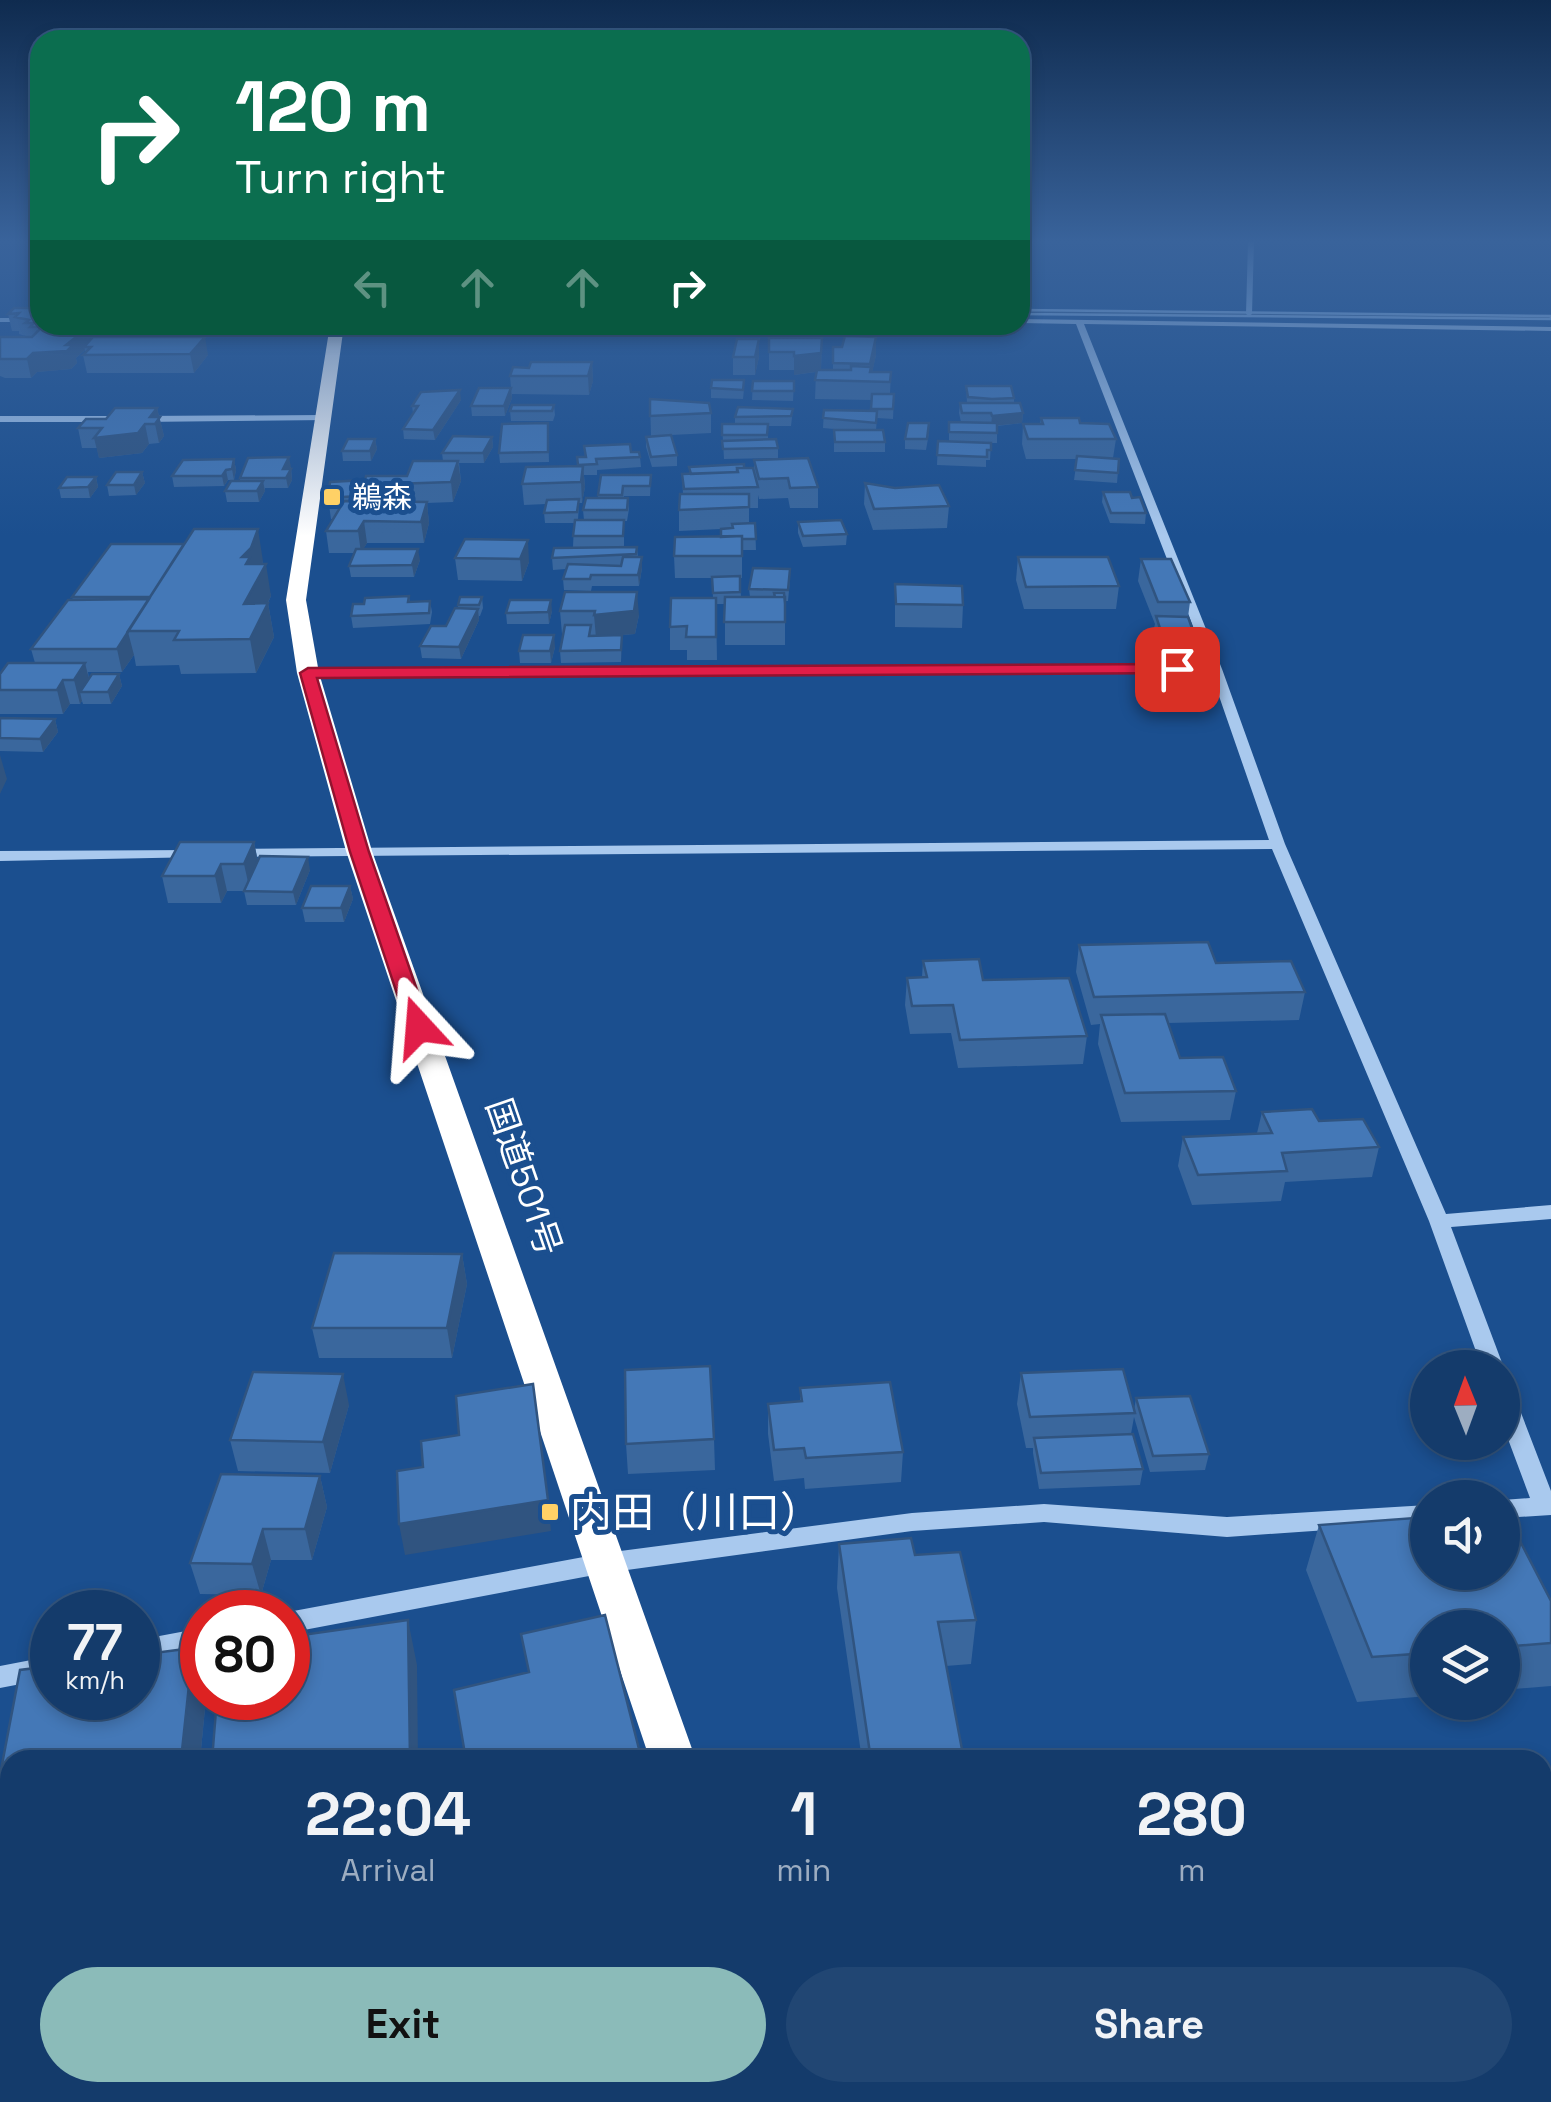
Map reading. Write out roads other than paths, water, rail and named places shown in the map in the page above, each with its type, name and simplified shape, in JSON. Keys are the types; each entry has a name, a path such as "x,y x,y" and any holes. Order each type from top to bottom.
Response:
{"highway":[{"name":"国道501号","path":"335,340 296,600 308,673 359,852 669,1750"}],"street":[{"path":"1086,340 1216,669 1278,844 1439,1221 1487,1350"},
{"path":"134,419 324,418"},
{"path":"0,419 114,419"},
{"path":"308,673 1216,669"},
{"path":"0,856 1278,844"},
{"path":"1439,1221 1551,1212"},
{"path":"1520,1437 1548,1506 1520,1508"},
{"path":"310,1619 605,1562 912,1522 1044,1514 1227,1527 1410,1515"},
{"path":"0,1678 30,1672"}],"place":[{"name":"鵜森","path":"332,497"},
{"name":"内田（川口）","path":"550,1512"}]}
